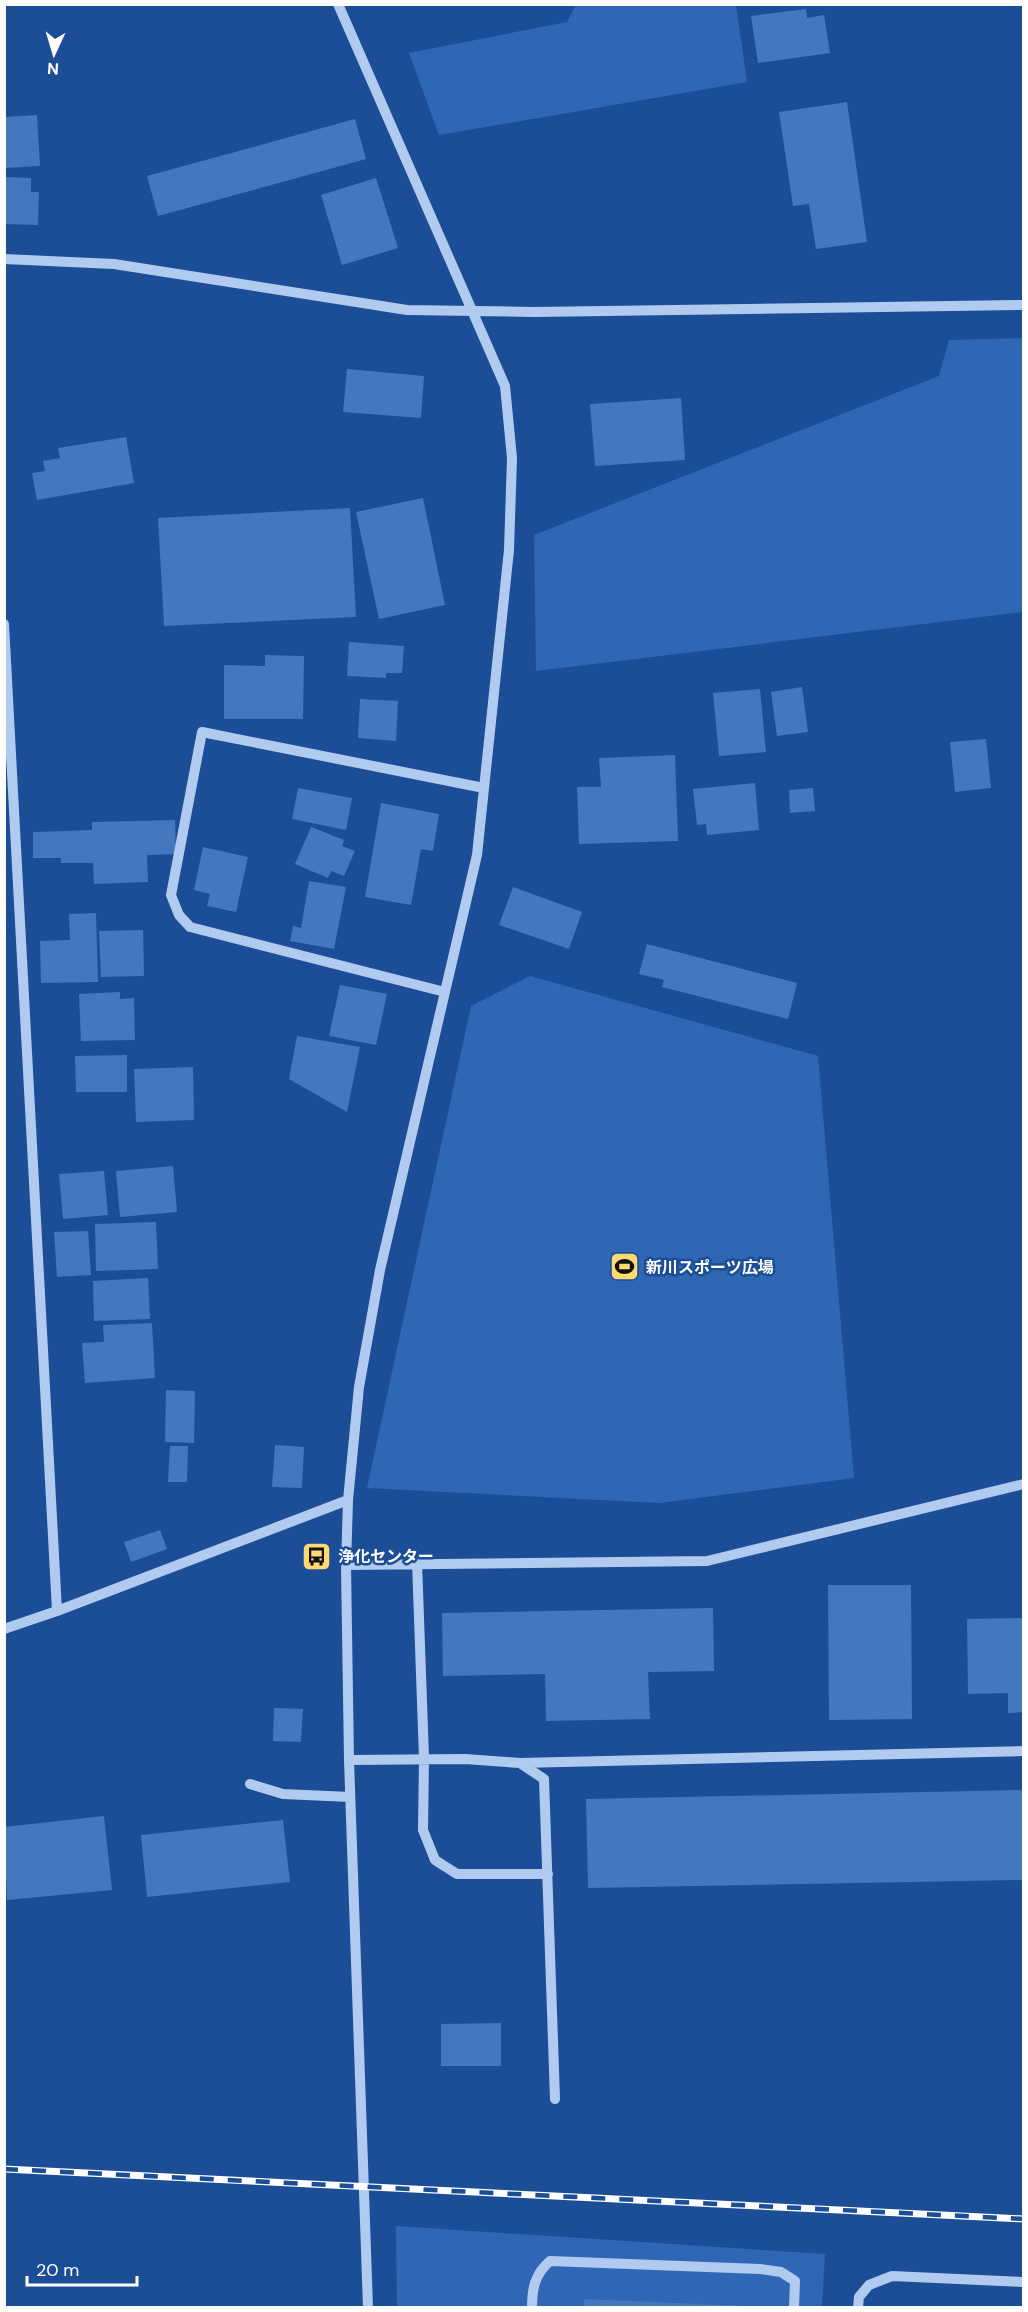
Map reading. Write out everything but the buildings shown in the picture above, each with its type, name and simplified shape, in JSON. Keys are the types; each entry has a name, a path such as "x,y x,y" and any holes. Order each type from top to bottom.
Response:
{"street":[{"path":"338,4 505,386 512,458 509,550 477,855 380,1270 359,1387 348,1500 346,1565 349,1760 368,2307"},
{"path":"4,259 114,264 407,310 534,312 1023,305"},
{"path":"4,624 57,1611"},
{"path":"445,992 190,927 179,915 171,895 202,732 484,788"},
{"path":"346,1565 417,1562 707,1561 1023,1484"},
{"path":"4,1629 348,1500"},
{"path":"417,1562 424,1758 423,1830 435,1860 457,1874 548,1874"},
{"path":"349,1760 424,1758 520,1763 1023,1751"},
{"path":"520,1763 544,1779 555,2099"},
{"path":"250,1784 283,1794 350,1797"},
{"path":"532,2307 532,2289 540,2269 550,2261 760,2269 781,2272 795,2281 794,2307"},
{"path":"858,2307 859,2297 869,2285 892,2276 1023,2283"}],"shaded area":[{"path":"576,5 736,5 747,82 439,135 409,53 567,22"},
{"path":"1023,338 1023,612 536,671 534,535 939,376 949,340"},
{"name":"新川スポーツ広場","path":"530,976 818,1056 854,1478 659,1503 367,1488 471,1006"},
{"path":"396,2226 825,2254 822,2307 397,2307"}],"railway":[{"path":"4,2169 1024,2219"}],"place":[{"name":"新川スポーツ広場","path":"625,1267"},
{"name":"浄化センター","path":"317,1556"}]}
